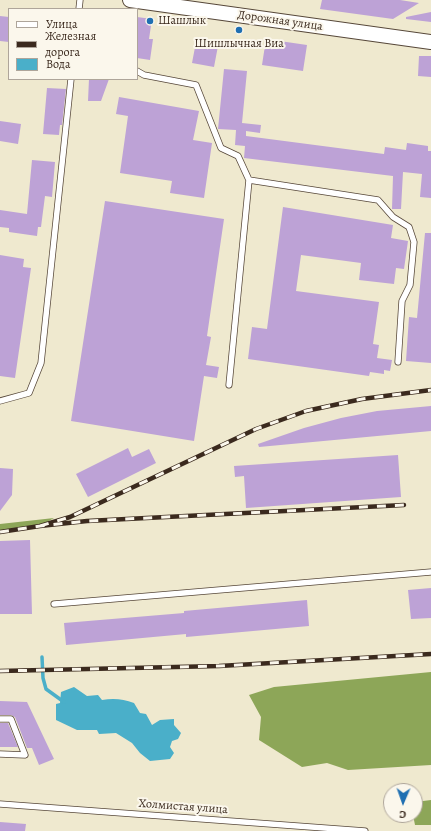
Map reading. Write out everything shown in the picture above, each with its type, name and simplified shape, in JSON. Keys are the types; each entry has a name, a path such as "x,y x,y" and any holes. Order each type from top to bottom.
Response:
{"street":[{"name":"Дорожная улица","path":"130,0 431,42"}],"lane":[{"path":"138,72 144,75 196,85 221,148 238,156 249,180 229,385"},
{"path":"0,401 29,393 41,363 71,80"},
{"path":"249,180 378,200 393,217 409,228 414,242 410,285 402,301 398,362"},
{"path":"54,604 431,572"},
{"path":"0,719 11,719 25,755 0,754"},
{"name":"Холмистая улица","path":"0,804 365,831"}],"green space":[{"path":"54,518 40,526 0,532 0,524"},
{"path":"431,672 431,765 348,770 327,763 302,767 259,740 261,717 249,695 274,687"},
{"path":"431,800 431,825 415,825 415,823 423,823 423,801"}],"water":[{"path":"74,687 87,696 98,695 102,700 118,699 134,703 140,713 146,714 152,725 160,720 174,719 174,725 181,733 178,739 172,741 170,747 174,753 170,759 150,761 140,753 132,743 116,733 99,734 97,730 77,730 56,720 56,704 60,703 61,692"}],"building":[{"path":"322,0 400,0 419,3 393,19 320,9"},
{"path":"431,12 431,22 406,19 406,17"},
{"path":"0,16 8,17 8,42 0,41"},
{"path":"138,17 152,19 149,39 153,39 150,60 138,58"},
{"path":"266,39 307,45 303,71 262,65"},
{"path":"196,42 218,46 214,67 192,63"},
{"path":"419,56 431,56 431,77 418,76"},
{"path":"224,69 247,71 242,123 261,125 260,133 246,131 246,136 384,154 385,147 406,150 407,143 428,146 428,151 431,151 431,198 420,197 422,174 403,172 401,209 392,209 393,176 244,158 245,146 235,145 236,130 218,129"},
{"path":"89,80 109,80 101,101 88,101"},
{"path":"47,88 66,89 62,125 60,125 59,135 43,134"},
{"path":"119,97 199,111 193,140 212,143 204,198 170,193 172,181 120,173 128,116 116,114"},
{"path":"0,121 21,124 18,144 0,141"},
{"path":"32,160 55,162 52,197 45,196 41,227 38,227 37,236 9,232 9,228 0,227 0,210 27,214"},
{"path":"105,201 224,219 207,336 211,337 206,365 219,367 217,378 204,376 194,441 71,421"},
{"path":"283,207 393,225 391,238 408,241 404,269 396,268 394,284 359,280 361,263 301,255 296,291 379,302 373,344 379,345 377,358 392,360 390,371 384,370 384,374 370,372 369,376 248,359 252,327 267,329"},
{"path":"425,233 431,233 431,363 406,361 409,317 417,318"},
{"path":"0,255 24,259 23,267 31,268 15,378 0,376"},
{"path":"431,406 431,431 259,447 258,444 304,428 341,418 377,411"},
{"path":"128,448 132,457 149,449 156,463 88,497 76,474"},
{"path":"398,455 401,497 246,508 244,476 235,477 234,466"},
{"path":"0,468 13,469 12,495 0,511"},
{"path":"30,540 32,614 0,614 0,541"},
{"path":"431,588 431,618 411,619 408,590"},
{"path":"307,600 309,626 186,637 186,634 66,645 64,623 184,613 184,611"},
{"path":"0,701 27,702 54,759 39,765 32,748 27,748 15,717 11,715 0,715"},
{"path":"0,723 8,723 18,747 0,747"},
{"path":"0,822 26,824 25,831 0,831"}],"waterway":[{"path":"42,657 43,678 46,689 64,702"}],"railway":[{"path":"40,526 70,517 256,429 306,411 362,399 431,390"},
{"path":"0,532 87,521 404,505"},
{"path":"0,671 219,666 431,654"}],"place":[{"name":"Шашлык","path":"150,21"},
{"name":"Шишлычная Виа","path":"239,30"}]}
